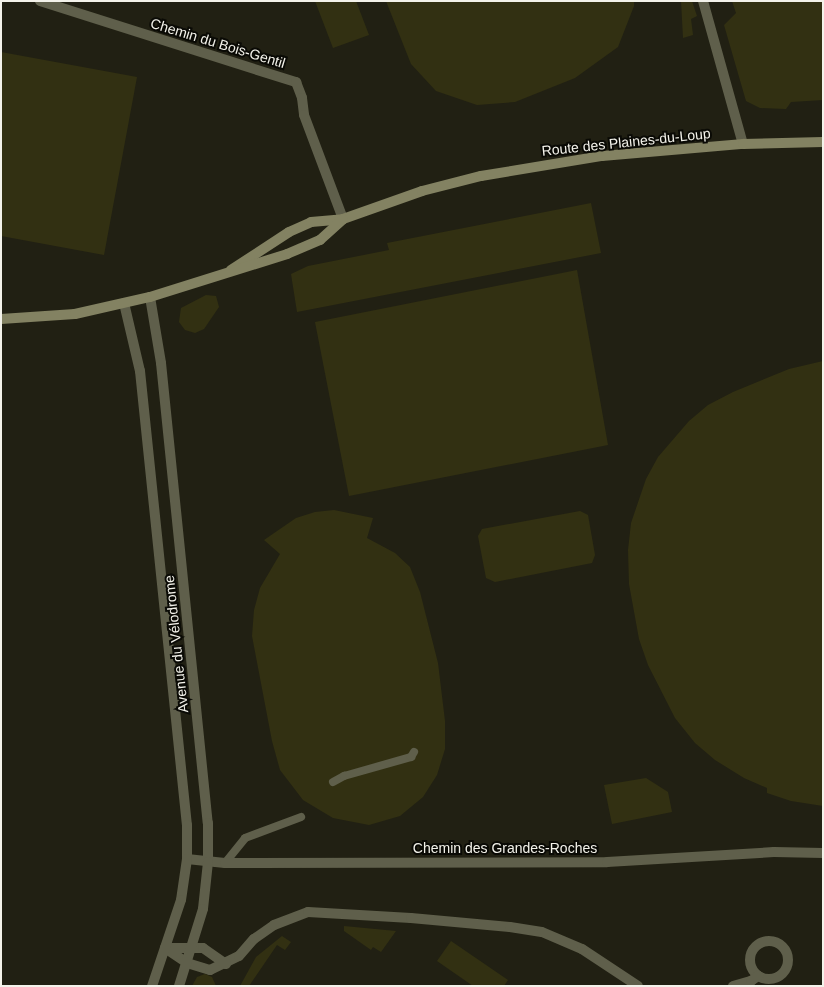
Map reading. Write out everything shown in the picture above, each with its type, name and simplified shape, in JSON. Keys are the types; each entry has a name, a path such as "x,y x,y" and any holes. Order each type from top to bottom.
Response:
{"main road":[{"name":"Route des Plaines-du-Loup","path":"231,270 289,232 306,224 320,220 343,219 422,191 533,166 602,156 743,144 823,142"},
{"name":"Route des Plaines-du-Loup","path":"1,319 76,314 150,297 231,270 287,254 320,240 343,219"}],"street":[{"name":"Chemin du Bois-Gentil","path":"40,1 296,82 302,98 304,115 343,219"},
{"path":"703,1 743,144"},
{"name":"Avenue du Vélodrome","path":"150,297 161,369 208,824 208,862 203,909 179,986"},
{"name":"Avenue du Vélodrome","path":"124,303 141,379 186,806 187,859 181,900 152,986"},
{"name":"Chemin des Grandes-Roches","path":"187,859 225,863 607,862 774,852 823,853"},
{"path":"165,948 187,963 210,970 226,964 239,956 262,933 281,922 308,912 336,912 510,926 542,932 582,949 638,986"},
{"path":"165,948 203,948 226,964"},
{"path":"733,986 751,981 758,976"}],"lane":[{"path":"333,782 344,776 411,757 414,752"},
{"path":"225,863 245,838 301,817"}],"shaded area":[{"path":"315,1 356,1 369,35 333,48"},
{"path":"386,1 634,1 634,6 618,47 575,78 515,102 477,105 436,91 411,64"},
{"path":"681,1 692,1 697,16 691,19 693,35 683,38"},
{"path":"732,1 823,1 823,100 791,102 786,109 760,108 746,101 724,25 736,13"},
{"path":"1,52 137,77 104,255 1,236"},
{"path":"591,203 601,253 297,312 291,274 308,266 389,250 387,243"},
{"path":"577,270 608,445 349,496 315,322"},
{"path":"206,295 216,296 219,307 204,329 195,333 185,330 179,322 181,308"},
{"path":"823,361 823,806 791,801 767,793 767,788 744,778 715,760 695,743 675,718 648,665 639,639 629,584 628,550 631,523 646,479 658,457 689,421 708,405 733,392 789,369"},
{"path":"334,510 373,518 367,538 395,553 410,567 420,592 438,663 445,721 445,749 437,775 423,797 400,816 369,825 333,818 303,800 280,770 272,741 252,636 254,610 260,588 280,554 264,540 296,518 315,512"},
{"path":"580,511 588,515 595,555 592,563 495,582 486,578 478,536 482,529"},
{"path":"646,778 668,792 672,812 612,824 604,785"},
{"path":"344,926 396,931 381,952 373,947 371,950 344,931"},
{"path":"282,936 291,942 285,950 277,945 249,986 240,986 256,957"},
{"path":"451,941 508,980 504,986 473,986 437,961"},
{"path":"205,974 212,977 216,986 192,986 197,977"}]}
